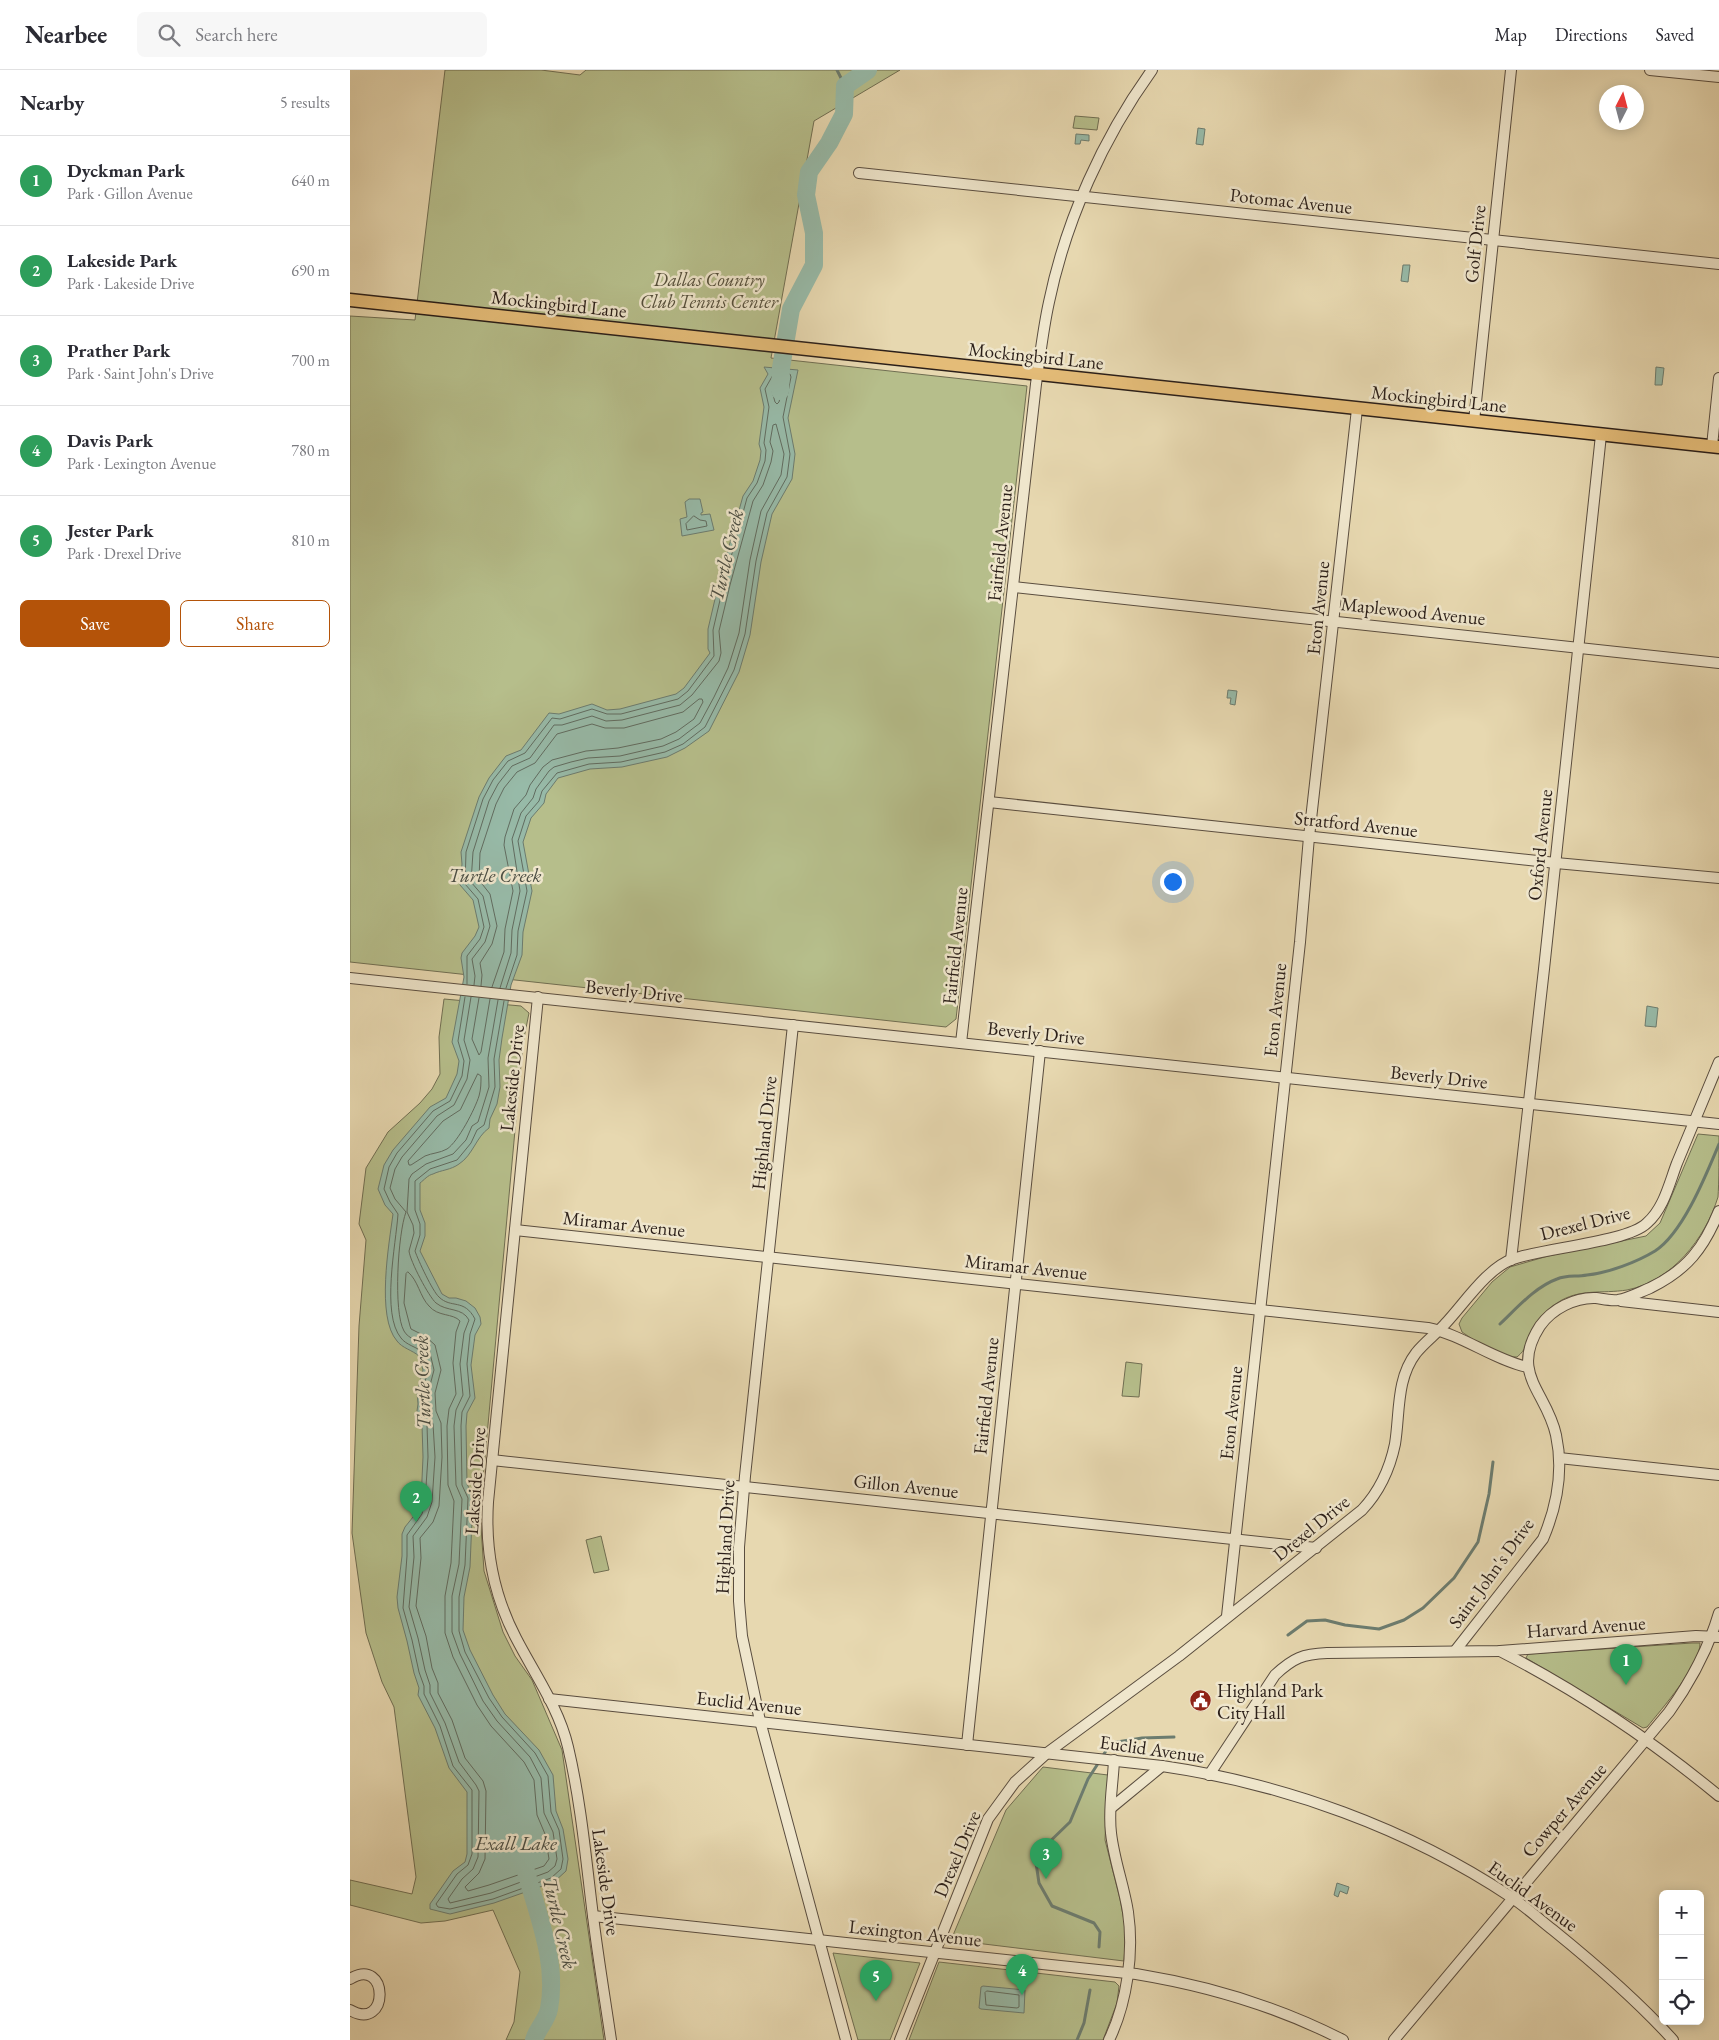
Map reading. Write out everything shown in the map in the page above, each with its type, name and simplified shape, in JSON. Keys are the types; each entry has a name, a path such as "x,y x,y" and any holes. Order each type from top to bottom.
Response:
{"main road":[{"name":"Mockingbird Lane","path":"350,300 1715,446"}],"street":[{"name":"Fairfield Avenue","path":"961,1043 1043,334 1054,281 1068,231 1106,145 1152,70"},
{"name":"Golf Drive","path":"1474,421 1511,70"},
{"path":"1650,70 1719,77"},
{"name":"Potomac Avenue","path":"859,172 1719,264"},
{"path":"1715,446 1719,378"},
{"name":"Eton Avenue","path":"1227,1616 1309,837 1357,409"},
{"name":"Oxford Avenue","path":"1511,1260 1556,863 1601,435"},
{"name":"Maplewood Avenue","path":"1013,587 1334,620 1719,663"},
{"name":"Stratford Avenue","path":"989,802 1556,863 1719,878"},
{"name":"Beverly Drive","path":"350,978 1719,1124"},
{"name":"Lakeside Drive","path":"538,997 492,1460 487,1522 488,1544 496,1587 503,1610 514,1636 550,1699 568,1745 611,2040"},
{"name":"Highland Drive","path":"793,1025 744,1486 739,1547 739,1601 744,1644 760,1721 846,2040"},
{"name":"Fairfield Avenue","path":"967,1745 1040,1051"},
{"name":"Drexel Drive","path":"900,2040 988,1819 1015,1782 1047,1753 1179,1656 1227,1616 1316,1548 1371,1501 1382,1482 1391,1460 1400,1392 1408,1366 1425,1343 1494,1271 1511,1260 1533,1253 1619,1236 1637,1230 1646,1224 1664,1198 1719,1062"},
{"path":"1616,1300 1645,1290 1678,1272 1693,1258 1702,1246 1719,1211"},
{"name":"Miramar Avenue","path":"515,1230 1260,1309 1439,1330 1454,1335 1514,1364 1527,1367"},
{"path":"1527,1367 1534,1339 1541,1326 1558,1309 1581,1299 1616,1300 1719,1312"},
{"name":"Saint John's Drive","path":"1209,1775 1275,1675 1291,1661 1311,1654 1327,1653 1454,1651 1542,1539 1552,1517 1557,1499 1559,1458 1552,1422 1527,1367"},
{"path":"1559,1458 1719,1475"},
{"name":"Gillon Avenue","path":"492,1460 1316,1548"},
{"name":"Cowper Avenue","path":"1394,2040 1646,1741 1690,1682 1716,1637 1719,1613"},
{"name":"Harvard Avenue","path":"1454,1651 1500,1651 1716,1637"},
{"path":"1500,1651 1569,1689 1646,1741 1719,1796"},
{"name":"Euclid Avenue","path":"550,1699 1162,1766 1209,1775 1282,1793 1348,1814 1418,1844 1512,1898 1624,1990 1673,2040"},
{"path":"1109,2040 1122,2004 1127,1973 1130,1931 1128,1911 1112,1842 1112,1760"},
{"path":"1111,1808 1162,1766"},
{"name":"Lexington Avenue","path":"593,1916 1127,1973 1178,1981 1242,1998 1319,2028 1343,2040"},
{"path":"350,1979 358,1975 371,1977 376,1981 381,1993 378,2006 373,2010 361,2014 350,2010"}],"green space":[{"name":"Dallas Country Club Tennis Center","path":"445,70 541,70 580,75 586,70 900,70 814,121 771,358 1027,386 956,1019 946,1027 350,962 350,316 415,320"},
{"path":"1075,116 1099,118 1097,130 1073,128"},
{"path":"444,999 521,1006 529,1013 523,1043 480,1512 484,1571 503,1632 515,1656 532,1680 562,1750 604,2040 506,2040 514,2022 520,1972 493,1910 445,1921 421,1923 350,1905 350,1880 412,1894 416,1877 394,1707 382,1682 366,1633 352,1533 359,1326 366,1240 359,1224 366,1168 388,1132 420,1103 432,1089 440,1074 439,1037"},
{"path":"1698,1134 1719,1136 1718,1197 1705,1228 1695,1243 1672,1268 1658,1278 1627,1290 1582,1293 1565,1298 1549,1308 1539,1319 1525,1348 1517,1357 1510,1357 1496,1352 1481,1345 1462,1332 1459,1324 1462,1318 1492,1282 1510,1267 1548,1256 1646,1236 1660,1223"},
{"path":"1126,1362 1142,1364 1139,1397 1122,1396"},
{"path":"601,1536 609,1570 594,1573 586,1540"},
{"path":"1700,1643 1699,1652 1694,1663 1670,1698 1647,1727 1643,1728 1526,1658 1528,1654"},
{"path":"1043,1767 1116,1776 1106,1818 1105,1840 1126,1931 1124,1961 951,1940 1006,1810"},
{"path":"833,1953 920,1963 890,2040 858,2040"},
{"path":"939,1962 1115,1982 1119,1986 1117,2003 1103,2040 909,2040"}],"water":[{"path":"1198,128 1205,129 1203,145 1196,144"},
{"path":"1076,134 1089,135 1089,141 1081,140 1080,144 1075,144"},
{"path":"1403,265 1410,265 1408,282 1401,281"},
{"name":"Exall Lake","path":"764,367 798,370 788,418 795,454 792,479 772,514 761,562 750,635 739,672 709,731 685,748 667,757 622,767 590,769 558,778 546,794 544,803 531,818 523,842 532,891 523,932 522,955 511,985 502,1038 499,1060 500,1087 497,1104 490,1119 489,1128 464,1160 453,1168 429,1175 420,1183 420,1210 425,1223 425,1236 420,1251 442,1294 449,1298 466,1301 475,1308 480,1317 481,1324 475,1335 471,1365 475,1398 467,1413 466,1426 467,1484 473,1496 470,1567 464,1597 463,1630 470,1650 493,1695 505,1714 539,1750 553,1775 556,1811 563,1829 568,1859 566,1871 554,1882 494,1903 450,1914 430,1909 430,1904 453,1871 465,1862 467,1854 467,1792 449,1768 435,1728 418,1695 419,1688 398,1608 397,1597 402,1556 402,1534 417,1512 421,1501 422,1425 417,1411 417,1392 423,1370 419,1356 397,1341 391,1330 387,1315 385,1298 387,1261 393,1214 385,1205 378,1189 384,1165 393,1150 430,1107 446,1098 457,1074 459,1061 452,1042 464,977 461,958 462,953 475,936 479,927 473,900 460,885 461,852 479,797 489,778 506,756 521,750 549,713 559,714 592,704 607,710 620,709 676,694 684,688 710,653 708,649 708,629 719,582 743,496 753,481 760,460 761,451 759,444 764,407 760,388 768,374"},
{"path":"1656,367 1664,368 1662,385 1655,385"},
{"path":"689,499 700,499 703,512 701,515 710,514 714,530 682,536 680,519 687,517 685,502"},
{"path":"1228,690 1237,691 1235,705 1230,704 1231,698 1227,698"},
{"path":"1647,1006 1658,1008 1656,1027 1645,1026"},
{"path":"1337,1883 1349,1887 1347,1894 1340,1891 1338,1897 1334,1895"},
{"path":"981,1987 1025,1990 1024,2013 979,2008"}],"waterway":[{"path":"837,70 845,86"},
{"name":"Turtle Creek","path":"780,391 781,368 791,309 814,265 814,233 806,195 809,172 829,143 844,114 845,86 868,70"},
{"path":"1500,1324 1527,1298 1541,1287 1557,1279 1595,1274 1613,1269 1648,1255 1665,1243 1693,1202 1719,1144"},
{"path":"1288,1635 1307,1621 1325,1620 1345,1625 1379,1629 1404,1620 1423,1608 1454,1578 1478,1542 1489,1494 1493,1462"},
{"path":"1102,1757 1111,1743 1142,1738 1174,1737"},
{"path":"1099,1762 1088,1779 1070,1822 1040,1851 1036,1863 1039,1883 1052,1906 1094,1923 1100,1932 1099,1947"},
{"name":"Turtle Creek","path":"525,1868 545,1938 551,1973 549,2009 534,2040"},
{"path":"1077,2040 1084,2023 1090,1990"}],"place":[{"name":"Lakeside Park","path":"416,1522"},
{"name":"Dyckman Park","path":"1626,1685"},
{"name":"Highland Park City Hall","path":"1201,1701"},
{"name":"Prather Park","path":"1046,1879"},
{"name":"Davis Park","path":"1022,1995"},
{"name":"Jester Park","path":"876,2001"}]}
